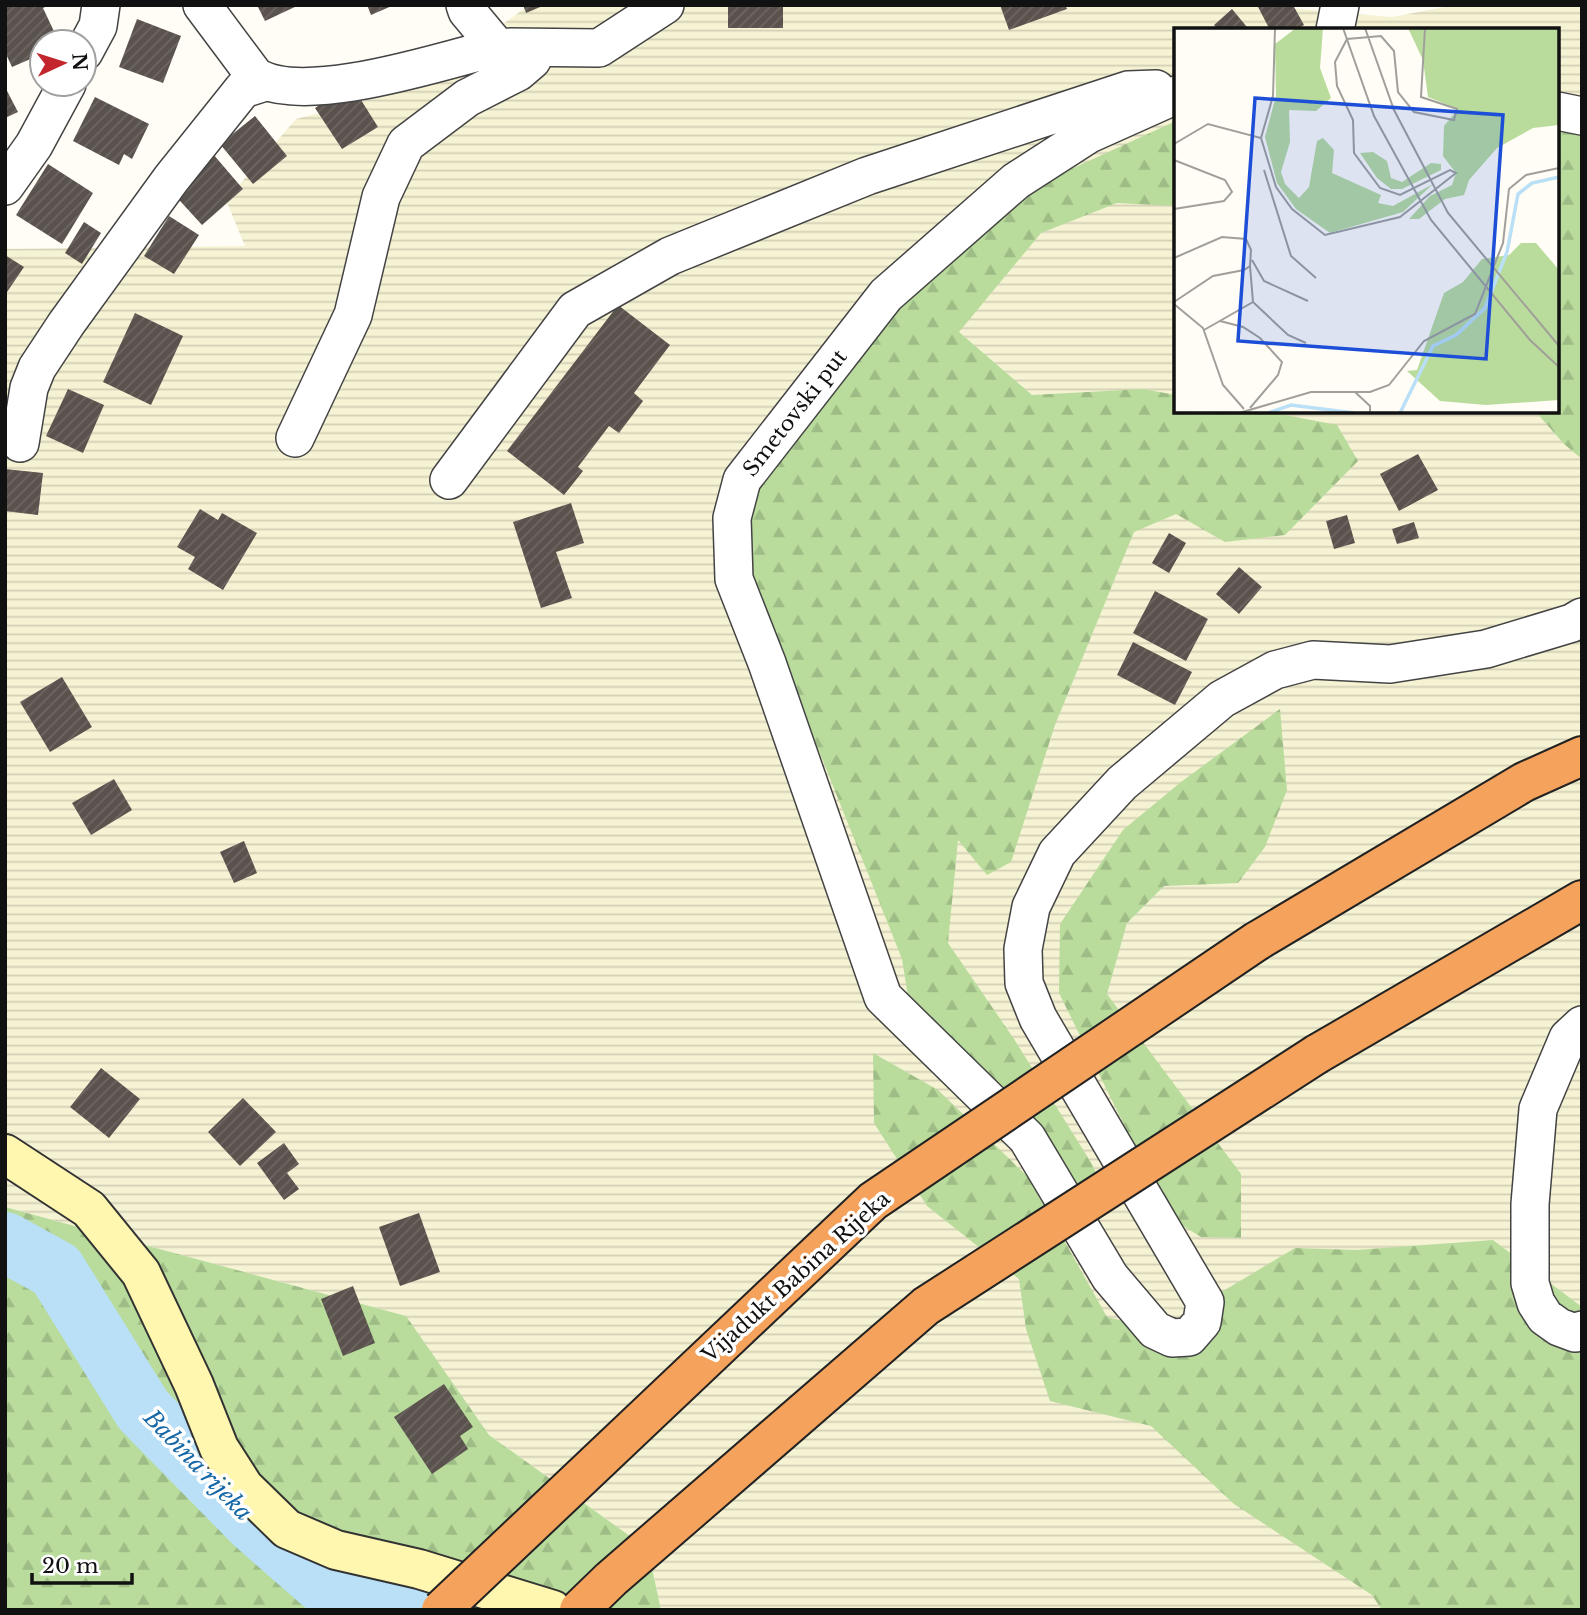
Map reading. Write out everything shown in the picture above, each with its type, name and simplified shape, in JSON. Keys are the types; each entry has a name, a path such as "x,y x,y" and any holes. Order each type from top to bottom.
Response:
{"highway":[{"name":"Vijadukt Babina Rijeka","path":"441,1610 873,1201 1257,941 1524,782 1582,756"},
{"path":"579,1610 611,1579 926,1306 1317,1054 1582,900"}],"main road":[{"path":"5,1154 89,1209 141,1273 194,1385 219,1448 244,1487 287,1529 336,1550 419,1569 553,1610"}],"street":[{"path":"97,28 101,5"},
{"path":"202,5 255,76 265,82 304,87 375,79 497,47 600,48 665,5"},
{"path":"465,5 497,47"},
{"path":"1335,28 1340,5"},
{"path":"295,438 353,316 381,197 406,144 467,98 518,72 532,60 537,49"},
{"path":"20,443 29,388 37,368 66,324 171,179 243,89 265,82"},
{"path":"449,480 575,310 670,256 867,176 1128,90 1151,88 1174,95"},
{"name":"Smetovski put","path":"1174,95 1089,134 1016,181 886,295 742,480 732,518 734,579 767,663 883,997 1027,1138 1110,1277 1155,1330 1172,1338 1189,1337 1202,1322 1205,1302 1038,1018 1024,983 1023,949 1031,907 1057,853 1122,783 1222,699 1275,670 1313,660 1390,664 1486,649 1572,623 1582,617"},
{"path":"5,186 34,145 59,98"},
{"path":"1559,111 1582,116"},
{"path":"1582,1025 1569,1038 1538,1109 1530,1204 1530,1283 1536,1303 1545,1318 1559,1327 1574,1333 1582,1330"}],"shaded area":[{"path":"529,5 1254,5 1392,17 1455,5 1582,5 1582,1610 661,1610 648,1549 489,1435 405,1316 5,1207 5,249 245,246 226,200 296,119 419,86"}],"green space":[{"path":"1174,122 1174,206 1117,203 1041,233 959,332 1032,395 1143,389 1174,395 1174,413 1275,413 1337,425 1358,461 1285,535 1225,542 1176,514 1134,532 1055,725 1011,862 987,875 958,840 948,943 1014,1039 1092,1164 1107,1197 1087,1215 911,1015 902,959 764,613 743,548 752,498 887,316 1045,181"},
{"path":"1559,130 1582,134 1582,459 1564,444 1537,413 1559,413"},
{"path":"1280,709 1287,790 1265,847 1238,883 1164,886 1127,923 1107,994 1241,1174 1241,1238 1201,1237 1170,1218 1059,993 1060,924 1123,830 1181,782"},
{"path":"873,1053 938,1090 1029,1178 1107,1317 1189,1337 1205,1302 1295,1248 1356,1250 1493,1240 1582,1307 1582,1610 1382,1610 1372,1595 1234,1504 1151,1426 1050,1401 1026,1329 1019,1279 927,1206 874,1123"},
{"path":"5,1207 406,1316 489,1435 648,1549 661,1610 5,1610"}],"building":[{"path":"5,5 49,5 43,8 52,28 28,28 28,60 12,67 5,52"},
{"path":"257,5 299,5 265,21"},
{"path":"367,5 394,5 371,15"},
{"path":"523,5 545,5 526,13"},
{"path":"728,5 783,5 783,28 728,28"},
{"path":"1000,5 1065,5 1067,9 1009,30"},
{"path":"1257,5 1293,5 1304,25 1299,28 1269,28"},
{"path":"1232,9 1247,27 1216,28 1214,25"},
{"path":"137,19 181,36 163,83 119,67"},
{"path":"351,84 378,127 342,149 315,108"},
{"path":"5,87 18,112 5,118"},
{"path":"94,98 149,124 132,159 124,154 119,165 73,141"},
{"path":"255,116 287,156 253,184 220,144"},
{"path":"213,154 243,189 202,225 171,191"},
{"path":"48,164 93,193 62,244 16,215"},
{"path":"169,216 199,235 174,274 144,256"},
{"path":"84,222 101,233 82,264 65,253"},
{"path":"5,255 24,267 5,295"},
{"path":"618,305 670,345 634,393 643,401 619,433 609,426 578,467 583,471 564,495 507,451"},
{"path":"135,313 183,336 151,405 103,382"},
{"path":"68,389 104,405 83,453 46,436"},
{"path":"1418,454 1438,490 1399,511 1380,474"},
{"path":"5,469 43,473 38,515 5,511"},
{"path":"571,503 584,543 556,552 572,598 541,608 513,522"},
{"path":"200,509 218,520 222,513 257,533 223,590 188,569 195,557 177,547"},
{"path":"1347,515 1355,543 1334,549 1326,521"},
{"path":"1414,522 1419,538 1397,544 1392,529"},
{"path":"1169,533 1186,543 1169,573 1152,563"},
{"path":"1239,567 1262,587 1239,614 1216,594"},
{"path":"1155,591 1208,619 1186,661 1133,633"},
{"path":"1133,642 1192,672 1175,705 1117,675"},
{"path":"62,677 92,727 50,752 20,702"},
{"path":"114,779 132,810 91,835 72,803"},
{"path":"244,841 257,873 234,883 220,852"},
{"path":"101,1068 140,1099 109,1138 70,1107"},
{"path":"243,1098 276,1132 240,1166 208,1132"},
{"path":"284,1143 299,1164 287,1173 299,1189 284,1200 257,1163"},
{"path":"419,1213 440,1272 400,1286 379,1227"},
{"path":"353,1286 375,1343 343,1356 321,1299"},
{"path":"444,1384 473,1427 460,1436 468,1449 432,1474 394,1417"}],"waterway":[{"name":"Babina rijeka","path":"5,1242 56,1270 143,1410 254,1523 327,1587 405,1610"}]}
